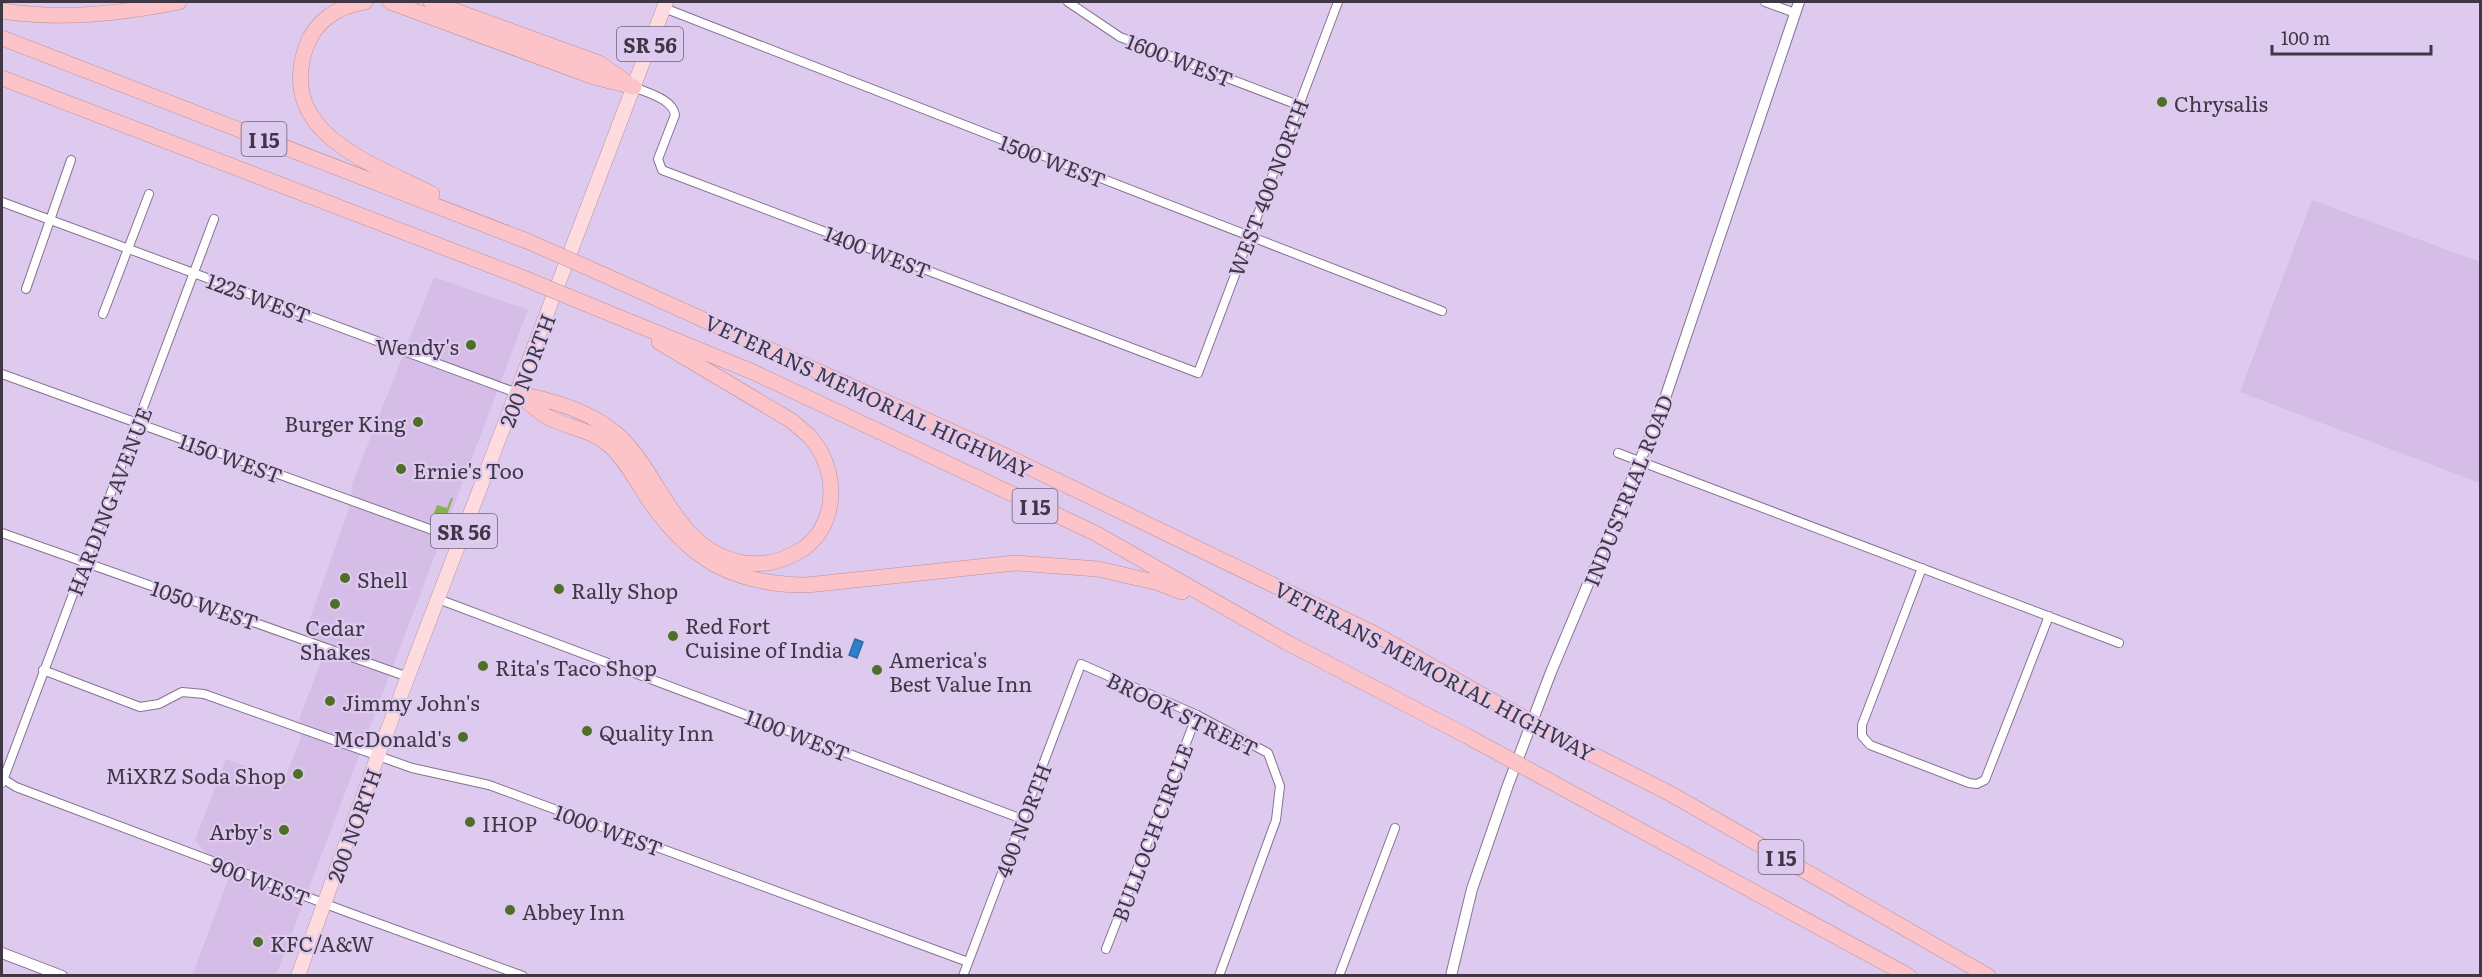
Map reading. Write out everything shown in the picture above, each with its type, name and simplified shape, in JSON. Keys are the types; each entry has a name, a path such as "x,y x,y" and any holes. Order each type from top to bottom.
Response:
{"highway":[{"path":"2,11 64,17 99,15 179,2"},
{"path":"365,2 341,8 329,16 308,41 302,59 300,78 301,93 312,120 335,143 496,228"},
{"path":"390,2 594,77 634,87"},
{"path":"430,2 599,63 634,87"},
{"name":"VETERANS MEMORIAL HIGHWAY","path":"2,38 496,228 1016,461 1373,633 1572,744 1671,794 1988,975"},
{"name":"VETERANS MEMORIAL HIGHWAY","path":"2,78 521,277 753,372 1095,534 1286,642 1467,736 1909,975"},
{"path":"517,393 546,399 606,425 631,450 678,521 691,536 712,550 737,561 771,564 803,550 824,527 830,512 832,492 824,462 810,437 792,421 620,318"},
{"path":"517,393 547,417 601,438 622,459 669,529 695,554 745,579 784,585 807,585 1015,563 1098,569 1159,583 1205,600 1286,642"}],"main road":[{"name":"200 NORTH","path":"298,975 378,755 665,5"}],"street":[{"name":"1600 WEST","path":"1068,2 1120,37 1298,105"},
{"name":"WEST 400 NORTH","path":"1198,373 1338,2"},
{"path":"1765,2 1795,13"},
{"name":"INDUSTRIAL ROAD","path":"1451,975 1472,889 1519,756 1551,672 1641,462 1674,375 1799,2"},
{"name":"1500 WEST","path":"665,5 1442,311"},
{"name":"1400 WEST","path":"634,87 669,103 674,108 675,115 658,159 662,170 1198,373"},
{"path":"26,289 71,160"},
{"path":"103,314 149,194"},
{"name":"1225 WEST","path":"2,202 517,393"},
{"name":"HARDING AVENUE","path":"2,780 214,219"},
{"name":"1150 WEST","path":"2,374 460,540"},
{"path":"1618,453 2119,643"},
{"name":"1050 WEST","path":"2,533 408,677"},
{"path":"1922,568 1861,729 1862,736 1867,743 1973,784 1985,780 2049,616"},
{"name":"1100 WEST","path":"438,600 1022,819"},
{"name":"400 NORTH","path":"963,975 1081,664"},
{"name":"BROOK STREET","path":"1081,664 1197,715 1268,753 1280,786 1276,820 1219,975"},
{"name":"1000 WEST","path":"43,670 140,707 159,704 183,692 204,694 412,768 489,785 968,962"},
{"name":"BULLOCH CIRCLE","path":"1106,949 1197,715"},
{"name":"900 WEST","path":"2,780 15,787 324,904 524,975"},
{"path":"1339,975 1395,828"},
{"path":"2,953 62,975"}],"shaded area":[{"path":"2312,200 2480,262 2480,483 2240,392"},
{"path":"434,277 528,310 276,975 192,976 228,880 195,840 226,759 284,780 301,738 300,717 321,661 308,624 348,511 353,482"}],"green space":[{"path":"453,498 446,518 434,513 437,505 447,508"}],"water":[{"path":"855,639 863,642 857,658 849,655"}],"place":[{"name":"Chrysalis","path":"2162,102"},
{"name":"Wendy's","path":"471,345"},
{"name":"Burger King","path":"418,422"},
{"name":"Ernie's Too","path":"401,469"},
{"name":"Shell","path":"345,578"},
{"name":"Rally Shop","path":"559,589"},
{"name":"Cedar Shakes","path":"335,604"},
{"name":"Red Fort Cuisine of India","path":"673,636"},
{"name":"Rita's Taco Shop","path":"483,666"},
{"name":"America's Best Value Inn","path":"877,670"},
{"name":"Jimmy John's","path":"330,701"},
{"name":"Quality Inn","path":"587,731"},
{"name":"McDonald's","path":"463,737"},
{"name":"MiXRZ Soda Shop","path":"298,774"},
{"name":"IHOP","path":"470,822"},
{"name":"Arby's","path":"284,830"},
{"name":"Abbey Inn","path":"510,910"},
{"name":"KFC/A&W","path":"258,942"}]}
